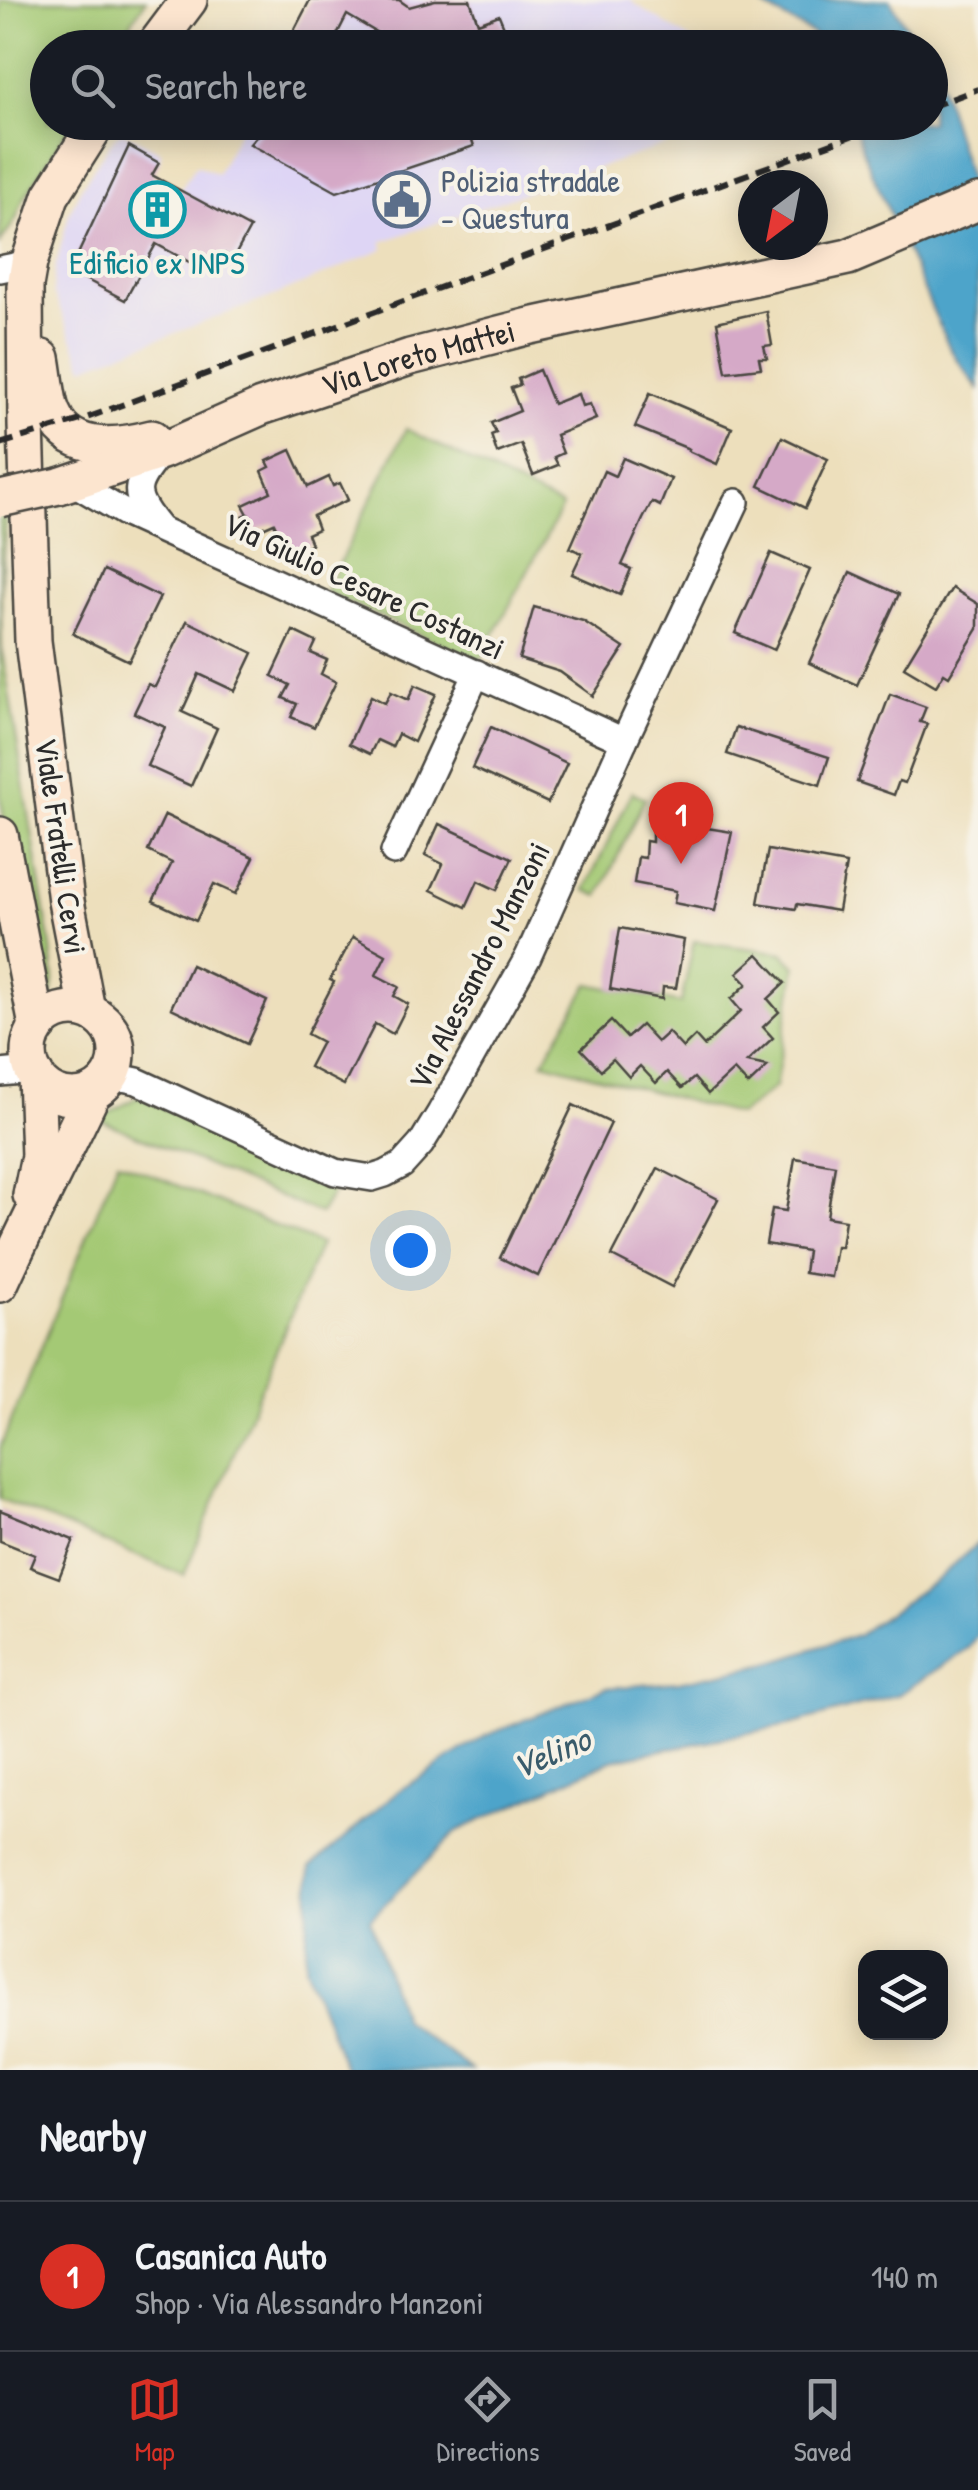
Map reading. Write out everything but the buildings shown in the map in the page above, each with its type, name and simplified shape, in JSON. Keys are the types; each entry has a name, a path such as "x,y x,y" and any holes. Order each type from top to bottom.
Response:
{"street":[{"path":"167,30 189,0"},
{"name":"Viale Fratelli Cervi","path":"86,140 50,196 14,266 25,286 33,641 66,902 87,1010"},
{"path":"88,140 56,212 43,272 41,350 50,408 57,419 76,438 105,446 149,439 211,408 261,407"},
{"name":"Via Loreto Mattei","path":"0,499 66,484 162,451 261,407 410,356 852,255 978,202"},
{"path":"160,528 140,505 138,490 143,474 162,451"},
{"name":"Via Giulio Cesare Costanzi","path":"66,484 624,742"},
{"name":"Via Alessandro Manzoni","path":"100,1088 123,1078 137,1081 335,1172 372,1178 402,1165 440,1113 528,957 736,502"},
{"path":"394,852 478,673"},
{"path":"0,835 37,1026"},
{"path":"0,1284 26,1225 100,1088 115,1069 117,1040 100,1017 87,1010 73,1008 47,1016 30,1040 23,1073 39,1156 26,1225"},
{"path":"23,1073 64,1096 78,1097 100,1088"}],"shaded area":[{"path":"310,0 629,0 675,30 294,30"},
{"path":"113,140 138,140 161,152 152,175 180,190 196,165 217,174 234,140 679,140 381,242 384,249 276,295 84,367 53,292 69,214 100,158"}],"green space":[{"path":"0,0 146,0 126,30 30,30 30,140 61,140 0,243"},
{"path":"406,429 562,507 480,661 325,592"},
{"path":"6,513 2,650 54,981 52,994 37,999 0,797 0,514"},
{"path":"632,792 645,798 599,896 585,890"},
{"path":"694,941 783,953 796,966 775,1087 739,1115 543,1062 589,984 681,1003"},
{"path":"139,1096 335,1189 320,1214 98,1119"},
{"path":"118,1161 320,1244 184,1575 0,1499 0,1448"}],"water":[{"path":"753,0 890,0 909,30 805,30"},
{"path":"948,109 978,209 978,389 950,349 859,140 948,140"},
{"name":"Velino","path":"978,1543 978,1636 970,1647 900,1694 794,1724 612,1760 457,1831 370,1919 403,2020 472,2070 348,2070 344,2066 305,1966 311,1867 397,1792 485,1736 605,1688 678,1682 769,1663 857,1635 940,1577"}],"railway":[{"path":"948,100 978,89"},
{"path":"0,444 81,420 840,140"}],"place":[{"name":"Polizia stradale - Questura","path":"402,199"},
{"name":"Edificio ex INPS","path":"157,209"},
{"name":"Casanica Auto","path":"681,864"}]}
